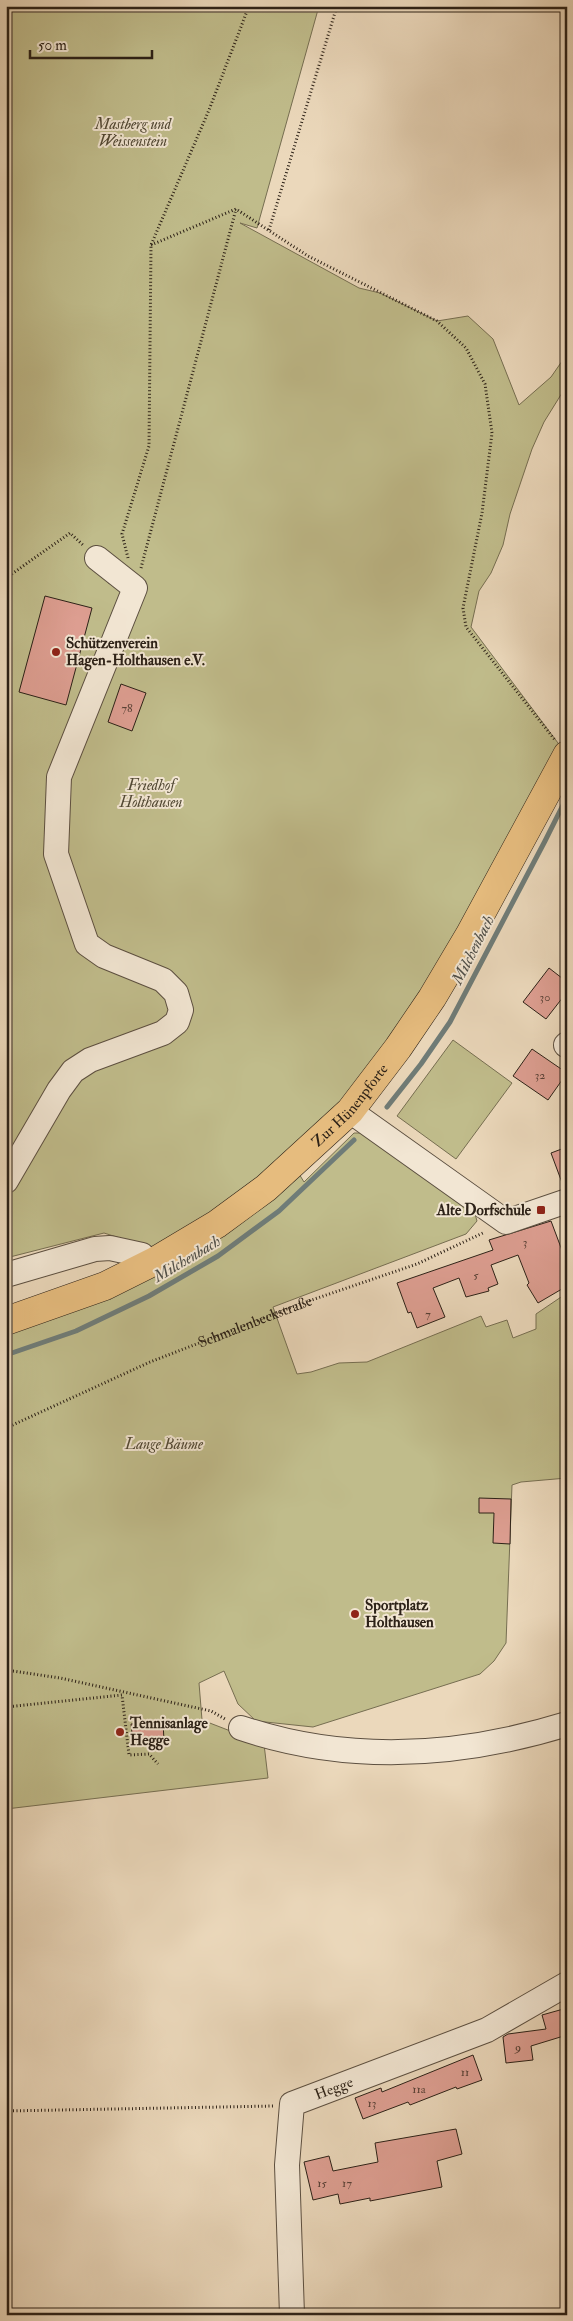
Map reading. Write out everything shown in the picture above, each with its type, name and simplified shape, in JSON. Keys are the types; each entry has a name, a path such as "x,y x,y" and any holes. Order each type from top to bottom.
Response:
{"main road":[{"name":"Zur Hünenpforte","path":"6,1321 105,1286 145,1260 217,1224 266,1188 350,1111 398,1048 442,982 470,934 564,751"}],"street":[{"path":"6,1181 59,1090 73,1071 90,1060 163,1033 176,1022 181,1010 176,993 163,980 104,956 87,944 56,854 59,777 136,588 97,558"},
{"path":"350,1111 506,1222 530,1208 567,1201"},
{"path":"6,1275 95,1249 110,1248 145,1260"},
{"path":"241,1728 278,1740 339,1751 426,1751 484,1745 532,1735 567,1724"},
{"name":"Hegge","path":"292,2104 487,2030 567,1984"},
{"path":"292,2104 287,2165 292,2315"}],"path":[{"path":"136,588 122,534 149,446 151,245 209,110 249,6"},
{"path":"269,230 337,6"},
{"path":"151,245 236,209"},
{"path":"236,209 308,256 437,321 466,348 485,384 492,433 482,513 463,608 464,620 466,627 564,751"},
{"path":"136,588 236,209"},
{"path":"6,578 70,533 97,558"},
{"name":"Schmalenbeckstraße","path":"6,1428 150,1362 300,1304 417,1264 506,1222"},
{"path":"6,1670 60,1678 211,1711 241,1728"},
{"path":"6,1707 122,1695 129,1755 148,1754 158,1764"},
{"path":"6,2111 264,2107 292,2104"}],"green space":[{"path":"6,6 319,6 257,228 240,223 359,288 380,293 437,321 468,316 493,339 519,405 551,377 567,354 567,385 544,422 532,449 510,514 503,545 491,573 479,591 471,627 567,755 470,934 293,1164 304,1182 354,1133 364,1133 475,1214 477,1221 466,1234 273,1307 297,1374 311,1372 339,1363 367,1362 481,1316 486,1327 507,1320 513,1338 536,1329 536,1314 567,1293 567,1478 521,1482 512,1485 506,1643 494,1661 480,1674 313,1727 256,1721 238,1704 224,1671 199,1683 202,1720 264,1744 268,1778 6,1809 6,1322 167,1253 104,1233 6,1258","holes":["114,566 138,584 62,777 59,853 97,946 54,854 54,777 129,592 108,583"]},
{"path":"453,1040 512,1083 456,1159 397,1116"}],"building":[{"path":"45,596 92,608 66,705 19,692"},
{"path":"121,684 146,693 132,731 108,722"},
{"path":"549,968 567,982 567,992 546,1019 523,1002"},
{"path":"532,1049 567,1073 548,1100 513,1076"},
{"path":"567,1147 567,1188 564,1188 551,1153"},
{"path":"551,1221 563,1253 567,1250 567,1286 538,1303 527,1285 529,1283 518,1255 491,1265 498,1284 488,1288 489,1291 466,1297 459,1278 433,1288 445,1317 417,1328 411,1312 408,1313 397,1283 493,1250 489,1240"},
{"path":"479,1498 511,1499 510,1544 493,1543 494,1513 479,1513"},
{"path":"163,1722 164,1741 133,1743 131,1724"},
{"path":"567,2008 567,2035 531,2046 533,2060 506,2063 503,2037 508,2034 546,2029 542,2015"},
{"path":"473,2055 482,2080 457,2089 456,2087 410,2105 408,2102 363,2119 355,2098 381,2088 382,2092"},
{"path":"456,2129 462,2154 437,2161 442,2187 370,2201 370,2198 340,2204 338,2194 313,2200 304,2162 329,2156 333,2171 378,2162 375,2143"}],"waterway":[{"name":"Milchenbach","path":"387,1107 421,1064 450,1022 567,797"},
{"name":"Milchenbach","path":"6,1355 76,1331 149,1296 218,1256 279,1211 354,1140"}],"place":[{"name":"Schützenverein Hagen-Holthausen e.V.","path":"56,652"},
{"name":"Alte Dorfschule","path":"541,1210"},
{"name":"Sportplatz Holthausen","path":"355,1614"},
{"name":"Tennisanlage Hegge","path":"120,1732"}],"park label":[{"name":"Mastberg und Weissenstein","path":"133,132"},
{"name":"Friedhof Holthausen","path":"151,794"},
{"name":"Lange Bäume","path":"164,1444"}]}
